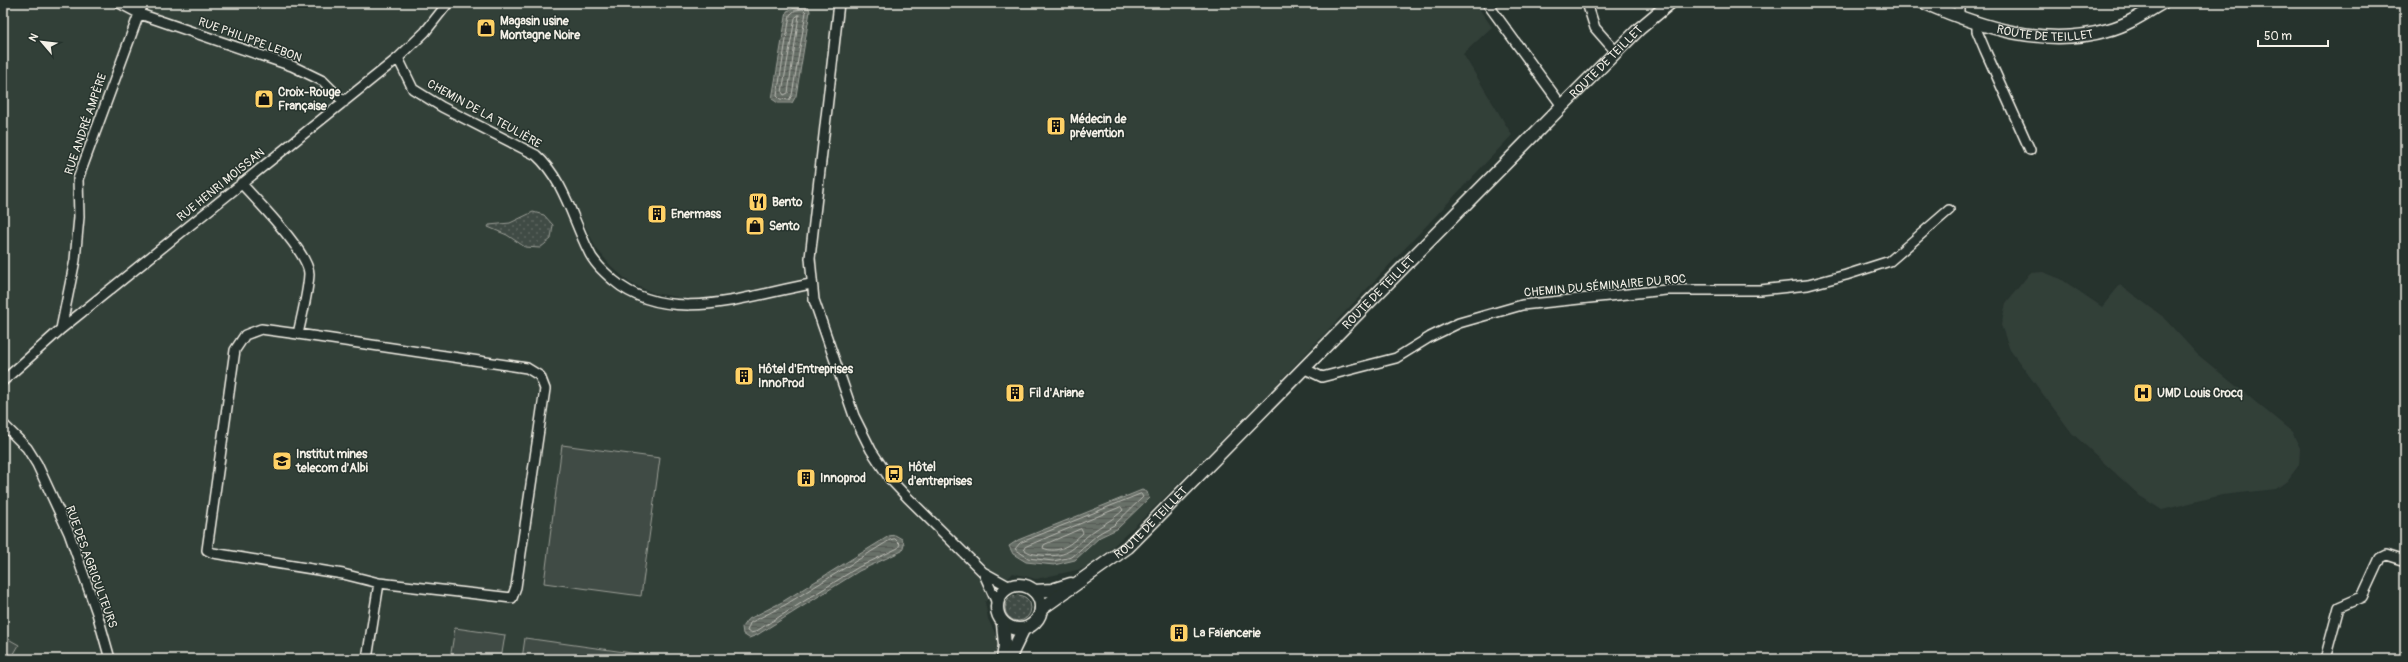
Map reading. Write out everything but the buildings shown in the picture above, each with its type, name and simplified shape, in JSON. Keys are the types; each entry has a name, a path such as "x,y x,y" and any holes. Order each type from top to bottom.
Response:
{"main road":[{"name":"ROUTE DE TEILLET","path":"1041,609 1085,580 1128,548 1562,106 1616,52 1670,3"},
{"name":"ROUTE DE TEILLET","path":"1925,3 1977,24 2017,34 2072,36 2108,30 2136,19 2162,3"},
{"name":"ROUTE DE TEILLET","path":"1034,591 1052,590 1085,580"},
{"path":"1003,659 1005,645 1003,624 997,614 996,603 1004,590 1010,587 1022,585 1034,591 1038,596 1041,609 1037,620 1023,630 1009,659"},
{"path":"1003,624 1016,630 1023,630"}],"street":[{"name":"RUE PHILIPPE LEBON","path":"119,3 140,14 292,66 323,81 344,102"},
{"name":"RUE ANDRÉ AMPÈRE","path":"61,329 75,260 79,217 78,179 143,3"},
{"name":"RUE HENRI MOISSAN","path":"3,381 61,329 398,58 425,32 448,3"},
{"path":"839,3 814,212 810,258 811,284 817,307 854,416 871,450 890,479 984,572 1010,587"},
{"path":"1487,3 1562,106"},
{"path":"1587,3 1595,28 1616,52"},
{"path":"1959,3 1959,17"},
{"path":"1977,24 1977,31 2030,150"},
{"name":"CHEMIN DE LA TEULIÈRE","path":"398,58 413,89 450,112 536,155 548,166 558,180 588,252 603,271 626,289 642,298 666,304 702,304 811,284"},
{"path":"242,183 296,246 306,262 309,273 298,334"},
{"name":"CHEMIN DU SÉMINAIRE DU ROC","path":"1305,369 1322,377 1396,358 1430,337 1459,323 1522,305 1666,290 1760,290 1808,285 1890,261 1949,210"},
{"path":"262,328 527,368 540,376 545,389 516,587 512,598 379,582 336,573 212,553 207,550 235,350 245,335 262,328"},
{"name":"RUE DES AGRICULTEURS","path":"4,426 27,448 37,464 66,526 97,613 110,659"},
{"path":"2325,659 2339,607 2362,597 2380,558 2386,555 2405,561"},
{"path":"984,572 996,603"},
{"path":"367,659 379,582"}],"shaded area":[{"path":"3,3 1475,3 1492,27 1463,54 1512,135 1260,402 1156,506 1091,567 1036,579 1013,573 985,602 988,619 996,635 999,649 995,659 3,659","holes":["570,195 596,248 611,266 630,283 654,293 677,297 676,312 649,306 631,298 598,272 589,261"]},
{"path":"533,212 544,215 553,225 551,239 540,248 525,247 507,235 488,227 489,225 510,223"},
{"name":"UMD Louis Crocq","path":"2043,272 2061,279 2102,307 2120,285 2162,316 2197,354 2292,432 2300,448 2299,465 2287,481 2276,489 2222,495 2162,510 2140,496 2072,433 2010,350 2001,325 2006,303 2030,273"},
{"path":"562,445 660,458 641,596 544,583"},
{"path":"1018,595 1027,599 1031,608 1027,617 1018,621 1009,617 1005,608 1009,599"},
{"path":"455,628 505,635 501,659 450,659"},
{"path":"3,636 19,645 11,659 3,659"},
{"path":"525,638 674,659 522,659"}],"water":[{"path":"803,5 808,6 810,11 796,96 792,103 778,103 772,99 787,11"},
{"path":"1142,490 1147,492 1149,498 1117,529 1100,537 1075,560 1054,565 1026,562 1013,554 1009,546 1018,540"},
{"path":"895,535 902,539 904,544 902,551 859,571 757,635 749,638 743,634 742,627 747,620 782,602 889,536"}],"place":[{"name":"Magasin usine Montagne Noire","path":"486,28"},
{"name":"Croix-Rouge Française","path":"264,99"},
{"name":"Médecin de prévention","path":"1056,126"},
{"name":"Bento","path":"758,202"},
{"name":"Enermass","path":"657,214"},
{"name":"Sento","path":"755,226"},
{"name":"Hôtel d'Entreprises InnoProd","path":"744,376"},
{"name":"Fil d'Ariane","path":"1015,393"},
{"name":"UMD Louis Crocq","path":"2143,393"},
{"name":"Institut mines telecom d'Albi","path":"282,461"},
{"name":"Hôtel d'entreprises","path":"894,474"},
{"name":"Innoprod","path":"806,478"},
{"name":"La Faïencerie","path":"1179,633"}]}
